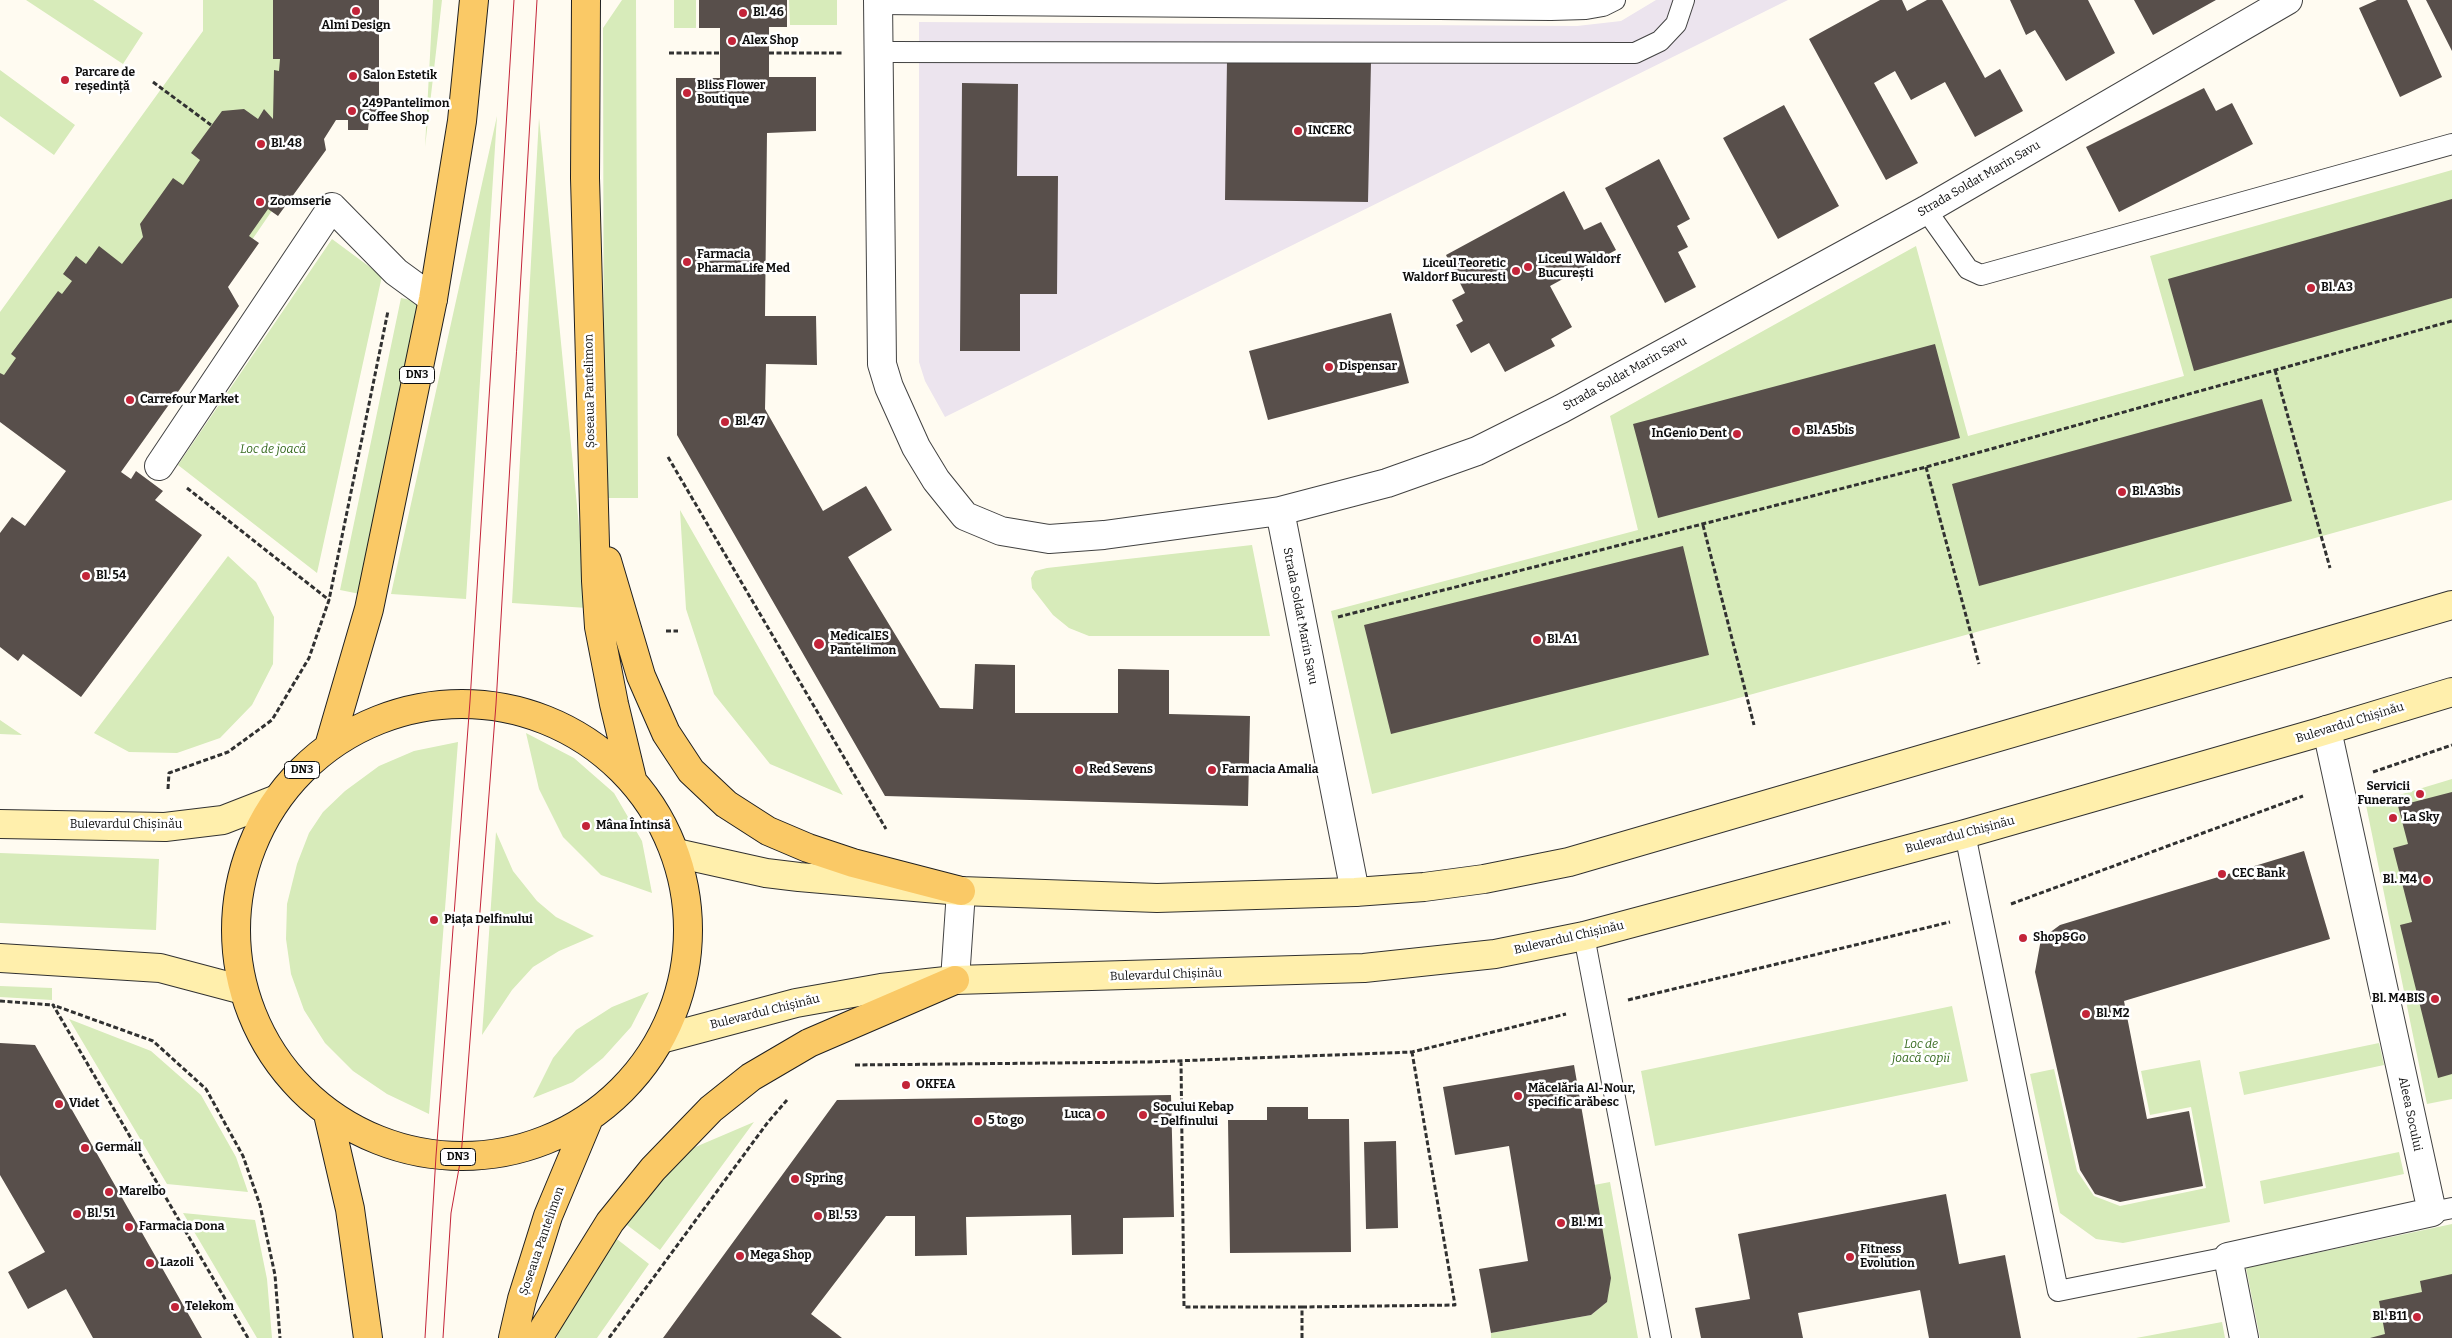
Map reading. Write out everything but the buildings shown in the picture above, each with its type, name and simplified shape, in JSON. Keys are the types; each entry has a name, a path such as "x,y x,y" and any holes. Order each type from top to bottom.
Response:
{"main road":[{"name":"DN3","path":"330,743 369,609 433,299 462,121 474,0"},
{"name":"Șoseaua Pantelimon","path":"586,0 585,178 592,488 600,627 614,704 632,779"},
{"path":"592,488 608,568 641,676 666,733 691,770 726,804 768,831 853,863 961,891"},
{"path":"676,853 799,877 961,891 1157,898 1355,892 1424,887 1484,879 1569,862 2452,605"},
{"name":"Bulevardul Chișinău","path":"661,1039 796,1003 881,988 955,980 1364,968 1495,954 1584,936 1965,834 2452,692"},
{"name":"DN3","path":"470,701 496,704 536,715 571,731 604,752 632,779 656,815 676,853 688,917 687,965 678,1001 661,1039 630,1083 590,1118 537,1145 461,1157 408,1151 367,1137 328,1114 290,1077 268,1045 243,990 236,955 236,928 240,884 250,850 264,817 287,785 330,743 388,715 433,704 470,701"},
{"name":"Bulevardul Chișinău","path":"0,824 165,827 223,820 277,799"},
{"path":"0,958 160,968 243,990"},
{"path":"538,1338 610,1222 653,1169 710,1109 751,1077 809,1043 955,980"},
{"path":"328,1114 350,1209 368,1338"},
{"name":"Șoseaua Pantelimon","path":"513,1338 522,1299 548,1216 590,1118"}],"street":[{"name":"Strada Soldat Marin Savu","path":"1355,892 1280,511 1387,483 1476,451 1561,410 1926,210 2288,0"},
{"path":"878,2 882,364 888,387 916,447 936,480 965,516 1001,532 1049,539 1104,535 1280,511"},
{"path":"159,466 332,207 396,272 433,299"},
{"name":"Aleea Socului","path":"2228,1257 2442,1210 2327,730"},
{"path":"955,980 961,891"},
{"path":"2228,1257 2244,1338"}],"lane":[{"path":"878,2 1551,10 1586,9 1603,6 1615,0"},
{"path":"878,52 1635,53 1660,41 1676,24 1684,0"},
{"path":"1926,210 1968,269 1981,275 2452,144"},
{"path":"1965,834 2058,1291 2228,1257"},
{"path":"1584,936 1599,1006 1661,1338"}],"path":[{"path":"769,53 850,52"},
{"path":"669,53 720,53"},
{"path":"153,82 211,125"},
{"path":"165,827 169,773 228,752 272,720 309,658 329,600 396,272"},
{"path":"1334,618 1926,467 2452,321"},
{"path":"2275,370 2330,568"},
{"path":"668,457 886,829"},
{"path":"159,466 329,600 369,609"},
{"path":"1926,467 1979,664"},
{"path":"1703,525 1754,725"},
{"path":"849,1065 1181,1061 1412,1052 1981,915 2340,783 2452,745"},
{"path":"0,1002 53,1005 153,1041 206,1089 243,1156 260,1205 275,1275 280,1338"},
{"path":"53,1005 248,1338"},
{"path":"1181,1061 1184,1307 1455,1306 1412,1052"},
{"path":"609,1338 768,1122 791,1096"},
{"path":"1302,1307 1302,1338"}],"shaded area":[{"path":"1656,0 1788,0 945,417 925,381 919,362 919,22 1577,26 1621,21"}],"green space":[{"path":"26,0 93,0 143,33 123,64"},
{"path":"203,0 359,0 360,82 85,484 0,421 0,312 203,31"},
{"path":"433,0 442,0 425,147"},
{"path":"622,0 636,0 638,498 604,498 603,28"},
{"path":"674,0 696,0 696,28 674,28"},
{"path":"789,0 837,0 837,25 790,25"},
{"path":"0,70 75,125 54,155 0,116"},
{"path":"497,116 466,599 391,594"},
{"path":"539,118 587,608 512,603"},
{"path":"2452,170 2452,500 1724,702 1372,794 1331,611 1638,530 1610,416 1916,246 1968,436 2184,376 2150,256"},
{"name":"Loc de joacă","path":"332,239 382,276 317,573 178,465"},
{"path":"401,298 421,302 360,594 340,590"},
{"path":"680,510 843,795 770,764 714,694 686,609"},
{"path":"1252,545 1270,636 1089,636 1069,628 1053,615 1032,588 1031,578 1035,571 1047,568"},
{"path":"228,556 256,582 274,617 273,664 252,705 220,738 177,753 129,752 94,733"},
{"path":"0,720 22,735 0,734"},
{"path":"526,733 574,758 614,793 642,841 652,893 601,875 563,837 539,789"},
{"path":"458,742 429,1114 387,1094 353,1071 325,1043 304,1010 291,974 286,939 287,904 297,864 309,833 323,812 345,791 379,766 414,751"},
{"path":"2452,779 2452,1099 2427,1104 2366,805"},
{"path":"496,832 513,871 537,901 556,917 594,936 559,951 533,967 512,990 482,1035"},
{"path":"0,853 159,859 156,930 0,923"},
{"path":"0,986 52,988 52,1000 0,997"},
{"path":"649,992 631,1027 603,1058 573,1082 533,1098 553,1058 576,1030 612,1007"},
{"name":"Loc de joacă copii","path":"1952,1006 1968,1081 1655,1146 1641,1071"},
{"path":"69,1019 151,1051 201,1095 236,1157 248,1192 167,1184"},
{"path":"2379,1043 2384,1065 2244,1095 2239,1072"},
{"path":"2200,1060 2230,1222 2123,1243 2096,1239 2060,1213 2030,1074 2054,1069 2077,1171 2094,1196 2120,1206 2206,1188 2191,1107 2150,1115 2141,1071"},
{"path":"754,1122 660,1250 623,1222 679,1154"},
{"path":"2399,1152 2404,1174 2264,1204 2260,1181"},
{"path":"1610,1182 1638,1338 1491,1338 1491,1333 1591,1315 1607,1302 1594,1185"},
{"path":"183,1213 255,1220 267,1279 272,1338 257,1338"},
{"path":"2452,1224 2452,1338 2260,1338 2246,1268"},
{"path":"613,1236 649,1264 597,1338 557,1338 559,1322"},
{"path":"2222,1322 2225,1338 2136,1338"}],"tram line":[{"path":"425,1338 436,1156 470,701 514,0"},
{"path":"443,1338 451,1213 461,1157 496,704 537,0"}],"place":[{"name":"Almi Design","path":"356,11"},
{"name":"Bl. 46","path":"743,13"},
{"name":"Alex Shop","path":"732,41"},
{"name":"Salon Estetik","path":"353,76"},
{"name":"Parcare de reședință","path":"65,80"},
{"name":"Bliss Flower Boutique","path":"687,93"},
{"name":"249Pantelimon Coffee Shop","path":"352,111"},
{"name":"INCERC","path":"1298,131"},
{"name":"Bl. 48","path":"261,144"},
{"name":"Zoomserie","path":"260,202"},
{"name":"Farmacia PharmaLife Med","path":"687,262"},
{"name":"Liceul Waldorf București","path":"1528,267"},
{"name":"Liceul Teoretic Waldorf Bucuresti","path":"1516,271"},
{"name":"Bl. A3","path":"2311,288"},
{"name":"Dispensar","path":"1329,367"},
{"name":"Carrefour Market","path":"130,400"},
{"name":"Bl. 47","path":"725,422"},
{"name":"Bl. A5bis","path":"1796,431"},
{"name":"InGenio Dent","path":"1737,434"},
{"name":"Bl. A3bis","path":"2122,492"},
{"name":"Bl. 54","path":"86,576"},
{"name":"Bl. A1","path":"1537,640"},
{"name":"MedicalES Pantelimon","path":"819,644"},
{"name":"Red Sevens","path":"1079,770"},
{"name":"Farmacia Amalia","path":"1212,770"},
{"name":"Servicii Funerare","path":"2420,794"},
{"name":"La Sky","path":"2393,818"},
{"name":"Mâna Întinsă","path":"586,826"},
{"name":"CEC Bank","path":"2222,874"},
{"name":"Bl. M4","path":"2427,880"},
{"name":"Piața Delfinului","path":"434,920"},
{"name":"Shop&Go","path":"2023,938"},
{"name":"Bl. M4BIS","path":"2435,999"},
{"name":"Bl. M2","path":"2086,1014"},
{"name":"OKFEA","path":"906,1085"},
{"name":"Măcelăria Al-Nour, specific arăbesc","path":"1518,1096"},
{"name":"Videt","path":"59,1104"},
{"name":"Luca","path":"1101,1115"},
{"name":"Socului Kebap - Delfinului","path":"1143,1115"},
{"name":"5 to go","path":"978,1121"},
{"name":"Germall","path":"85,1148"},
{"name":"Spring","path":"795,1179"},
{"name":"Marelbo","path":"109,1192"},
{"name":"Bl. 51","path":"77,1214"},
{"name":"Bl. 53","path":"818,1216"},
{"name":"Bl. M1","path":"1561,1223"},
{"name":"Farmacia Dona","path":"129,1227"},
{"name":"Mega Shop","path":"740,1256"},
{"name":"Fitness Evolution","path":"1850,1257"},
{"name":"Lazoli","path":"150,1263"},
{"name":"Telekom","path":"175,1307"},
{"name":"Bl. B11","path":"2417,1317"}]}
